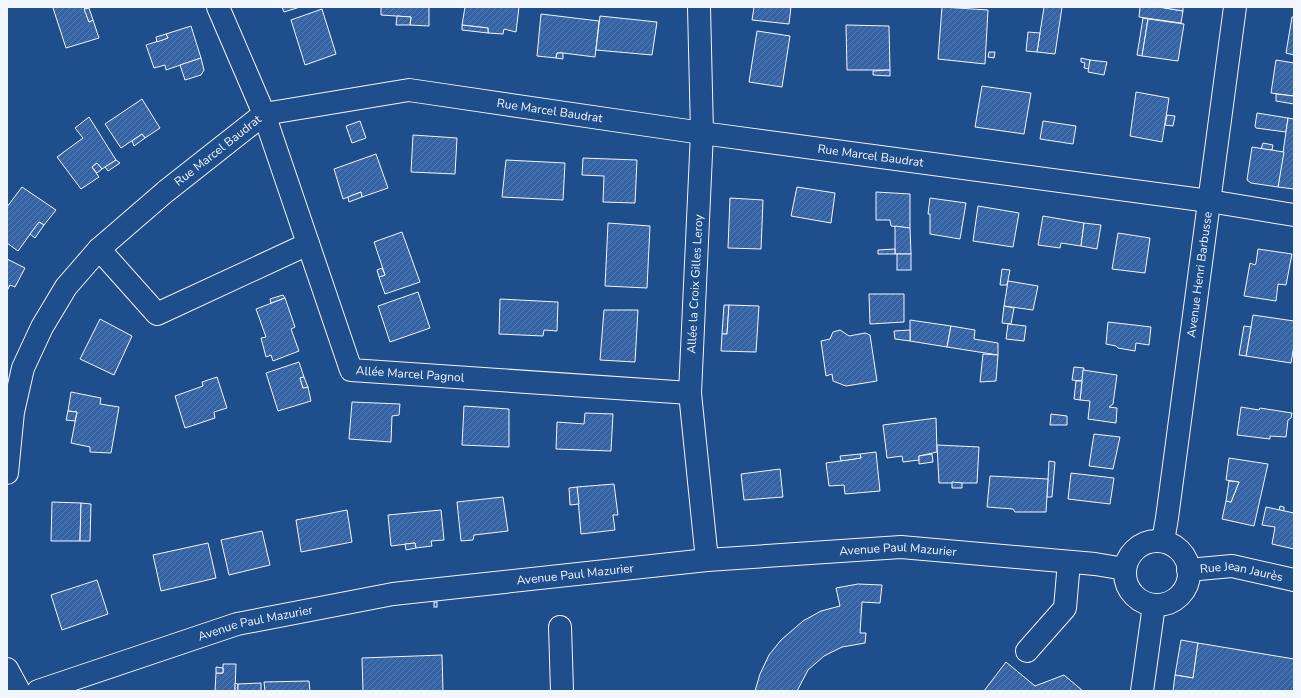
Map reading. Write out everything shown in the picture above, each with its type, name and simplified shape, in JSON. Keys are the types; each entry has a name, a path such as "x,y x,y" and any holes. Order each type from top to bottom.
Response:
{"street":[{"name":"Allée Marcel Pagnol","path":"218,7 264,114 351,370 690,393"},
{"name":"Allée la Croix Gilles Leroy","path":"699,7 702,134 690,393 707,560"},
{"name":"Avenue Henri Barbusse","path":"1163,541 1235,7"},
{"name":"Rue Marcel Baudrat","path":"7,473 12,412 23,368 42,327 66,287 99,249 166,192 264,114 409,90 702,134 1210,201 1294,215"},
{"path":"99,249 157,314 308,244"},
{"path":"1152,540 1163,541 1172,544 1180,551 1186,560 1188,581 1183,591 1175,599 1165,604 1154,605 1144,602 1132,593 1125,579 1125,569 1127,559 1133,550 1152,540"},
{"name":"Avenue Paul Mazurier","path":"38,691 237,624 393,594 707,560 901,547 1069,562 1125,569"},
{"path":"1028,650 1065,608 1069,562"},
{"name":"Rue Jean Jaurès","path":"1188,570 1232,566 1294,580"},
{"path":"1142,691 1154,605"},
{"path":"560,627 562,691"},
{"path":"7,669 19,691"}],"building":[{"path":"84,7 89,22 93,20 99,38 66,48 53,8"},
{"path":"282,7 300,7 284,12"},
{"path":"381,7 429,7 429,26 410,25 411,17 381,15"},
{"path":"465,7 519,7 516,32 504,29 503,34 488,33 488,28 462,25"},
{"path":"754,7 791,7 789,24 752,20"},
{"path":"942,7 988,10 985,64 938,59"},
{"path":"1044,7 1062,7 1055,54 1037,52"},
{"path":"1140,7 1159,7 1183,11 1181,23 1139,17"},
{"path":"1159,7 1183,7 1183,11"},
{"path":"89,8 93,20 89,22 84,9"},
{"path":"322,9 336,54 305,65 291,20"},
{"path":"541,14 599,21 595,57 563,53 557,53 556,58 537,56"},
{"path":"397,16 411,17 410,25 396,25"},
{"path":"600,16 657,22 652,55 596,50"},
{"path":"1292,17 1294,17 1294,55 1286,53"},
{"path":"1143,18 1148,19 1142,56 1137,55"},
{"path":"1148,19 1184,24 1178,61 1142,56"},
{"path":"462,25 488,28 488,33 462,30"},
{"path":"846,25 889,26 890,70 847,70"},
{"path":"191,26 201,58 166,70 165,65 154,68 146,45 168,38 166,34"},
{"path":"757,31 790,36 782,87 749,82"},
{"path":"1028,32 1040,33 1037,52 1026,51"},
{"path":"166,34 168,38 157,42 156,37"},
{"path":"989,52 995,52 994,58 988,57"},
{"path":"557,53 563,53 563,59 556,58"},
{"path":"201,58 204,70 201,75 185,80 180,65"},
{"path":"1081,58 1090,60 1089,69 1084,68 1085,63 1081,62"},
{"path":"1090,60 1107,62 1104,75 1088,72"},
{"path":"1276,60 1294,63 1294,96 1271,93"},
{"path":"890,70 890,76 873,75 873,71"},
{"path":"982,86 1031,93 1024,134 975,127"},
{"path":"1136,92 1169,98 1162,142 1130,136"},
{"path":"1276,94 1294,96 1294,104 1276,101"},
{"path":"142,99 160,128 145,138 142,134 121,148 105,124"},
{"path":"1257,113 1288,118 1286,132 1256,128"},
{"path":"1167,115 1175,116 1173,126 1165,125"},
{"path":"89,117 116,160 102,169 97,163 92,167 99,177 81,189 57,157 83,138 75,128"},
{"path":"1288,118 1294,119 1294,189 1278,187"},
{"path":"360,121 366,138 352,143 346,126"},
{"path":"1043,121 1076,126 1073,144 1040,139"},
{"path":"142,134 145,138 134,146 132,141"},
{"path":"413,135 457,138 455,174 411,172"},
{"path":"1263,143 1273,145 1272,150 1261,149"},
{"path":"1252,147 1284,152 1278,187 1251,183 1247,180"},
{"path":"376,154 388,188 362,197 361,192 343,199 334,169"},
{"path":"583,158 637,160 635,203 603,202 604,176 582,175"},
{"path":"116,160 120,163 108,171 105,167"},
{"path":"506,160 565,163 563,200 502,197"},
{"path":"97,163 102,169 97,173 92,167"},
{"path":"22,187 56,210 44,225 39,222 18,251 7,243 7,207"},
{"path":"797,187 835,193 831,223 791,216"},
{"path":"361,192 362,197 349,202 348,197"},
{"path":"876,192 910,194 910,228 891,226 890,220 876,220"},
{"path":"730,198 763,200 761,249 728,248"},
{"path":"930,198 966,203 960,239 930,234 930,214 928,214"},
{"path":"978,206 1019,213 1013,247 973,241"},
{"path":"1043,216 1084,223 1081,246 1061,243 1060,248 1038,245"},
{"path":"39,222 44,225 35,238 30,234"},
{"path":"608,223 650,226 647,288 605,286"},
{"path":"1084,223 1101,225 1097,249 1081,246"},
{"path":"895,226 910,228 911,254 895,254"},
{"path":"402,232 420,282 385,294 379,277 385,275 374,242"},
{"path":"1118,233 1150,238 1145,273 1112,269"},
{"path":"895,249 895,254 878,254 878,250"},
{"path":"1258,249 1292,254 1286,285 1278,284 1276,301 1244,296 1250,263 1255,265"},
{"path":"897,254 911,254 911,270 897,270"},
{"path":"7,259 25,268 15,287 10,285 7,291"},
{"path":"382,268 385,275 379,277 377,270"},
{"path":"1002,269 1010,270 1007,285 1000,285"},
{"path":"1008,281 1038,286 1033,310 1004,306"},
{"path":"418,292 430,328 390,342 378,306"},
{"path":"869,294 904,294 904,322 870,324"},
{"path":"283,295 285,298 271,303 270,299"},
{"path":"285,298 295,327 291,329 299,351 273,361 271,355 266,357 261,338 266,337 256,309"},
{"path":"500,299 558,302 557,331 544,330 543,336 499,334"},
{"path":"724,305 729,305 727,334 722,334"},
{"path":"729,305 759,306 756,352 721,351 722,334 727,334"},
{"path":"1004,306 1014,308 1011,324 1002,323"},
{"path":"604,310 638,310 635,362 600,360"},
{"path":"1253,315 1294,321 1294,345 1291,363 1246,356"},
{"path":"100,319 132,336 114,375 80,359"},
{"path":"910,320 951,326 947,347 910,341"},
{"path":"1108,322 1151,327 1149,345 1136,343 1135,351 1106,344"},
{"path":"1008,324 1026,326 1024,341 1006,339"},
{"path":"951,326 975,330 974,339 998,343 998,355 947,347"},
{"path":"1244,326 1251,327 1246,356 1239,355"},
{"path":"840,330 849,336 865,333 870,335 877,381 846,386 833,381 832,374 826,376 821,341 830,339 833,332"},
{"path":"910,330 910,341 895,339 894,331"},
{"path":"983,354 998,355 996,381 980,382"},
{"path":"299,362 304,377 300,378 303,388 308,387 311,401 278,411 266,373"},
{"path":"1074,367 1084,368 1082,381 1072,380"},
{"path":"1083,370 1117,375 1113,404 1109,407 1117,408 1116,423 1088,419 1090,401 1080,400"},
{"path":"217,377 227,408 214,412 215,418 185,428 175,396 203,386 202,382"},
{"path":"304,377 308,387 303,388 300,378"},
{"path":"1076,381 1082,381 1080,400 1074,399"},
{"path":"71,392 101,398 100,404 119,407 111,453 90,452 90,447 71,443 77,412 68,411"},
{"path":"352,402 400,404 399,415 392,416 391,442 349,439"},
{"path":"464,406 509,409 509,447 462,445"},
{"path":"1241,407 1259,410 1260,408 1292,413 1291,418 1288,420 1286,437 1270,436 1270,439 1237,435"},
{"path":"68,411 77,412 75,421 66,420"},
{"path":"585,413 613,414 611,451 556,449 557,422 584,424"},
{"path":"1051,414 1067,416 1067,425 1050,425"},
{"path":"936,418 937,452 919,456 919,460 903,462 902,456 887,458 883,425"},
{"path":"1094,434 1120,437 1113,469 1089,466"},
{"path":"937,445 979,447 977,483 939,483"},
{"path":"876,452 880,491 845,494 844,485 829,486 826,463 861,458 860,454"},
{"path":"860,454 861,458 841,461 840,456"},
{"path":"932,454 933,462 919,464 919,456"},
{"path":"1229,458 1268,464 1254,526 1222,519 1226,501 1231,502 1239,482 1226,480"},
{"path":"1049,461 1055,462 1052,497 1047,497"},
{"path":"780,469 783,497 744,500 741,474"},
{"path":"1071,473 1114,478 1110,504 1068,499"},
{"path":"990,476 1048,479 1046,512 1015,512 1013,509 987,507"},
{"path":"1229,481 1239,482 1231,502 1226,501"},
{"path":"952,482 962,483 962,488 952,488"},
{"path":"614,484 618,515 613,515 615,530 581,534 577,487"},
{"path":"577,487 579,504 570,505 569,488"},
{"path":"503,497 508,531 474,535 473,540 461,541 457,502"},
{"path":"52,502 81,503 80,541 51,541"},
{"path":"81,503 91,504 90,541 80,541"},
{"path":"1280,506 1284,507 1284,511 1279,510"},
{"path":"1266,507 1294,513 1294,549 1272,544 1275,527 1262,525"},
{"path":"347,510 352,542 301,552 296,520"},
{"path":"441,510 444,540 431,541 432,546 416,548 415,543 391,546 388,515"},
{"path":"262,531 270,565 229,575 221,540"},
{"path":"208,543 216,578 161,591 153,555"},
{"path":"415,543 416,548 406,550 405,544"},
{"path":"97,580 108,614 62,630 51,595"},
{"path":"858,584 882,585 880,603 862,602 860,633 866,633 865,643 842,647 824,656 808,670 797,691 755,691 760,674 769,655 781,640 803,621 821,611 840,606 836,588"},
{"path":"434,602 437,602 437,607 434,607"},
{"path":"1181,640 1198,643 1193,678 1175,675"},
{"path":"1198,643 1294,659 1294,691 1173,691 1175,675 1193,678"},
{"path":"442,655 443,691 363,691 362,658"},
{"path":"1006,662 1035,686 1064,675 1083,691 984,691"},
{"path":"223,664 236,664 235,691 215,691 216,673 223,673"},
{"path":"216,667 223,668 223,673 216,673"},
{"path":"309,681 310,691 265,691 264,682"},
{"path":"235,683 238,684 238,691 235,691"},
{"path":"261,683 261,691 238,691 238,684"}]}
